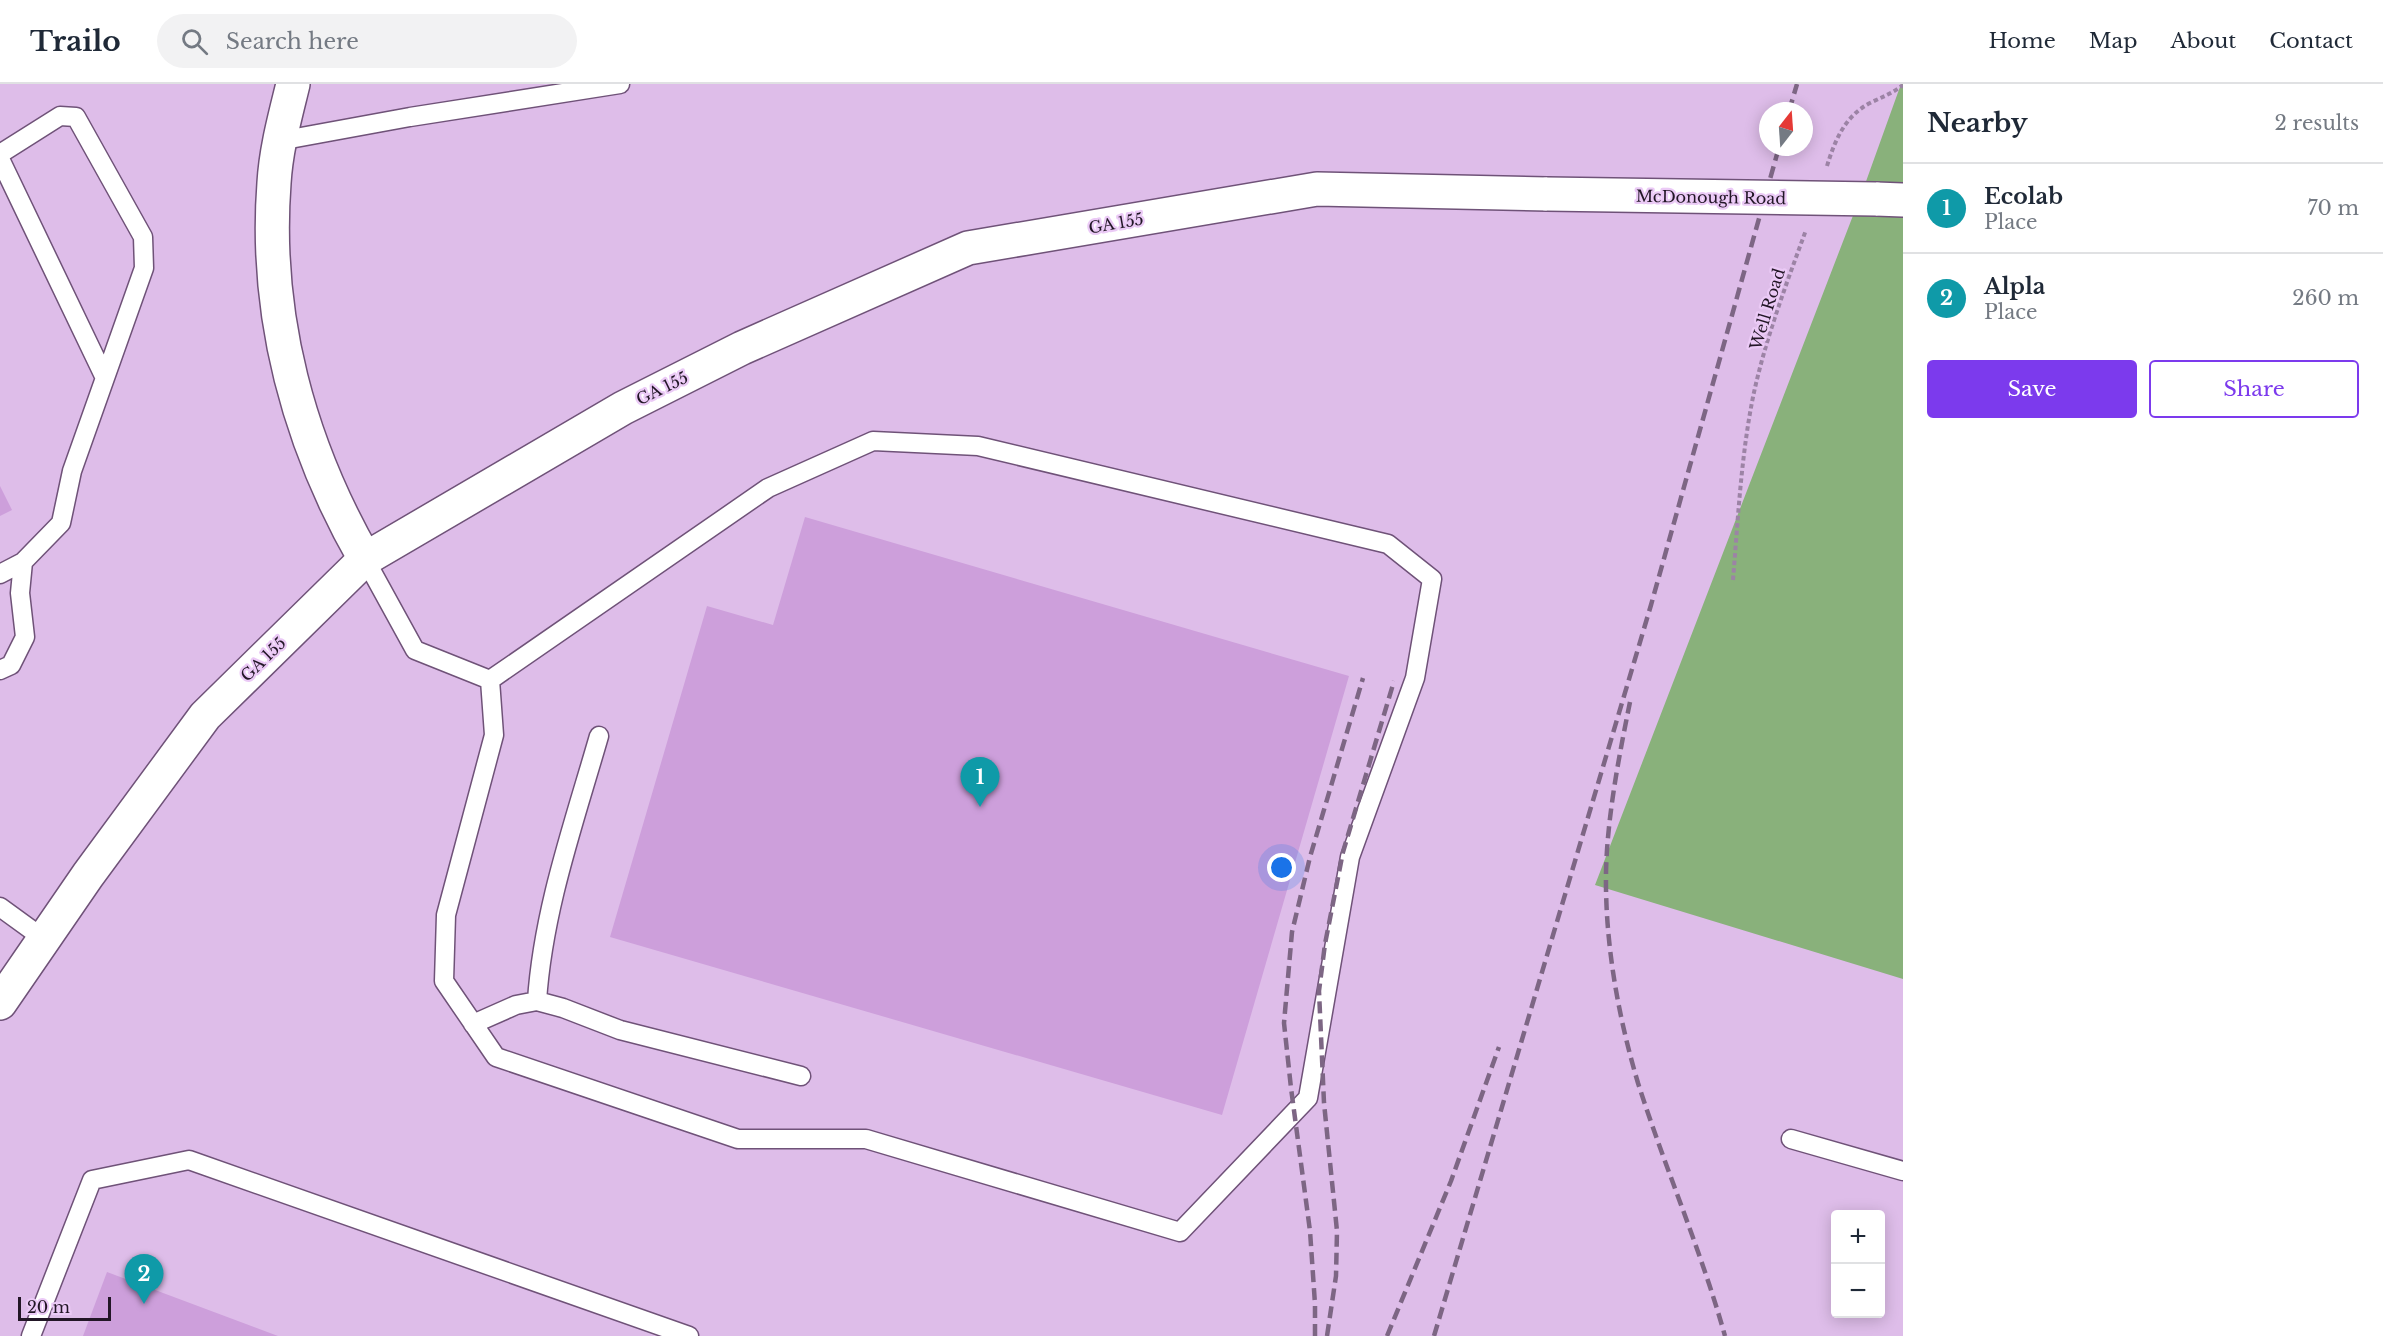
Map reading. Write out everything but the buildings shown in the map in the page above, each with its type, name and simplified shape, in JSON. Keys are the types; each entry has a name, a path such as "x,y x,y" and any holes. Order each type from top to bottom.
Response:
{"main road":[{"path":"292,84 279,141 274,182 273,278 286,358 298,407 316,460 340,516 365,559"},
{"name":"GA 155","path":"0,1004 95,865 205,716 365,559 623,408 742,348 968,248 1317,189 1547,194"},
{"name":"McDonough Road","path":"1547,194 1889,200"}],"lane":[{"path":"279,141 410,117 620,84"},
{"path":"0,154 60,116 76,117 143,237 144,268 72,471 61,523 23,562 0,574"},
{"path":"0,159 105,378"},
{"path":"873,441 978,447 1388,544 1432,579 1415,678 1350,857 1308,1098 1180,1232 867,1139 738,1138 496,1057 444,981 446,915 494,735 489,680 768,488 873,441"},
{"path":"365,559 415,650 489,680"},
{"path":"0,670 11,665 26,637 20,593 23,562"},
{"path":"537,1001 539,965 550,907 598,736"},
{"path":"0,907 44,939"},
{"path":"473,1024 516,1005 537,1001 563,1008 620,1030 801,1076"},
{"path":"1791,1139 1903,1171"},
{"path":"31,1336 92,1180 189,1160 689,1336"}],"path":[{"path":"1825,173 1846,120 1857,110 1894,92 1903,85"},
{"name":"Well Road","path":"1733,580 1740,485 1753,397 1781,299 1808,226"}],"green space":[{"path":"1901,84 1903,84 1903,979 1595,885 1864,187"}],"railway":[{"path":"1792,102 1797,84"},
{"path":"1434,1336 1651,605 1776,156"},
{"path":"1315,1336 1310,1231 1284,1023 1292,932 1310,857 1363,678"},
{"path":"1327,1336 1336,1276 1337,1231 1324,1103 1319,991 1325,944 1343,852 1394,681"},
{"path":"1630,702 1614,787 1607,852 1606,899 1610,953 1624,1032 1638,1083 1705,1272 1725,1336"},
{"path":"1387,1336 1451,1181 1499,1047"}],"place":[{"name":"Ecolab","path":"980,807"},
{"name":"Alpla","path":"144,1304"}]}
